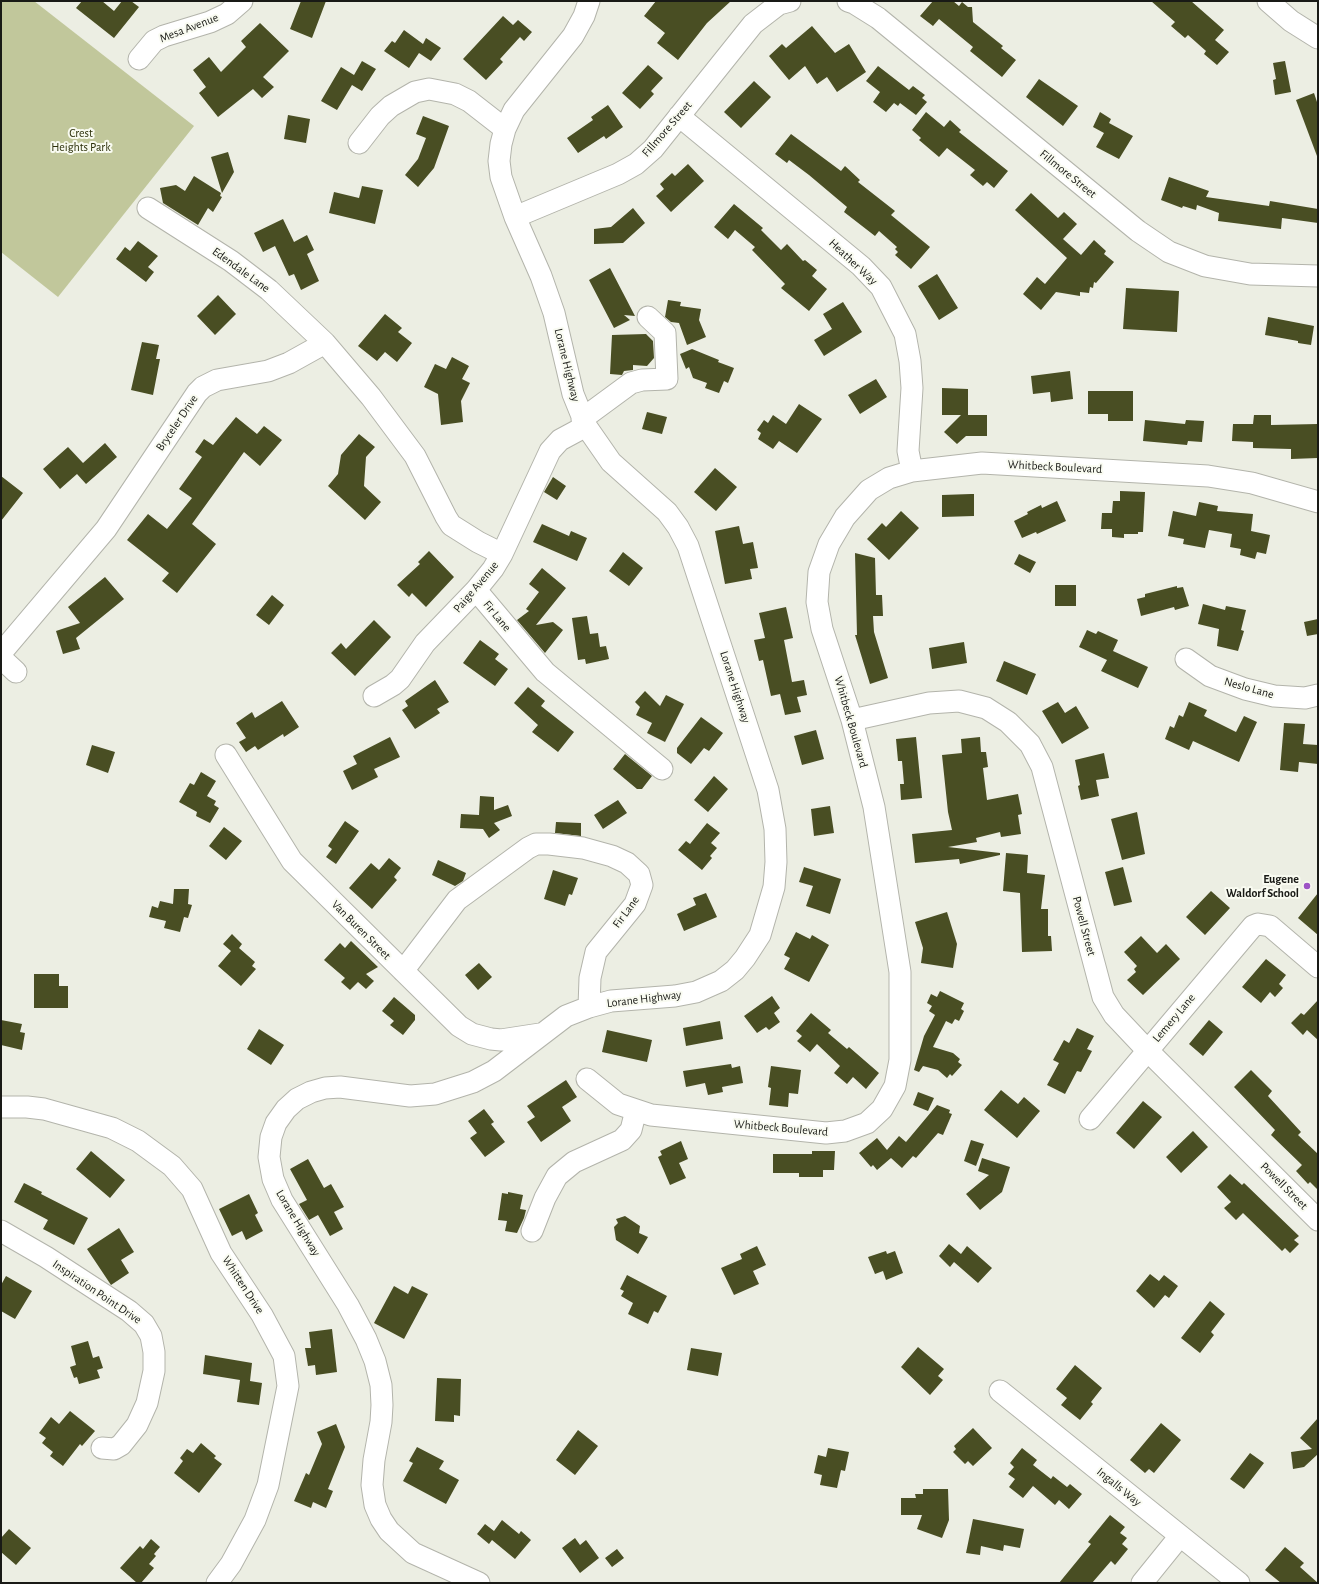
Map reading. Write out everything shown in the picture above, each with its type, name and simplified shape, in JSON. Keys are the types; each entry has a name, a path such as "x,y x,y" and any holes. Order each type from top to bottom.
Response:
{"street":[{"name":"Mesa Avenue","path":"139,59 154,41 164,36 210,22 226,14 242,1"},
{"name":"Lorane Highway","path":"479,1583 413,1553 389,1531 381,1519 375,1504 372,1485 382,1405 381,1386 375,1361 366,1339 348,1305 282,1200 273,1179 269,1157 271,1137 276,1123 286,1109 297,1099 311,1092 340,1087 410,1096 435,1094 482,1078 505,1064 541,1034 566,1016 588,1007 611,1002 676,996 696,992 721,981 735,970 760,935 774,887 776,862 775,829 768,790 688,546 678,527 667,512 611,462 584,422 573,394 554,313 541,276 515,217 501,177 499,162 505,129 514,110 573,36 584,16 589,1"},
{"name":"Fillmore Street","path":"515,217 618,174 636,164 653,149 753,24 779,4 790,1"},
{"name":"Fillmore Street","path":"848,1 854,3 878,18 1138,232 1169,252 1205,266 1250,274 1318,276"},
{"path":"1268,1 1291,21 1318,38"},
{"path":"359,143 380,116 391,106 403,97 415,92 429,89 455,94 469,101 505,129"},
{"name":"Heather Way","path":"679,116 861,266 881,287 905,334 910,362 912,388 908,451 912,471"},
{"name":"Edendale Lane","path":"148,208 231,262 269,290 325,343"},
{"name":"Paige Avenue","path":"374,696 400,679 425,643 476,590 502,554 550,451 560,440 631,383 642,380 667,379 665,333 648,317"},
{"path":"325,343 371,397 415,456 451,525 478,542 502,554"},
{"name":"Bryceler Drive","path":"1,653 106,529 197,393 203,387 217,380 268,371 289,363 325,343"},
{"name":"Whitbeck Boulevard","path":"587,1079 618,1104 651,1115 836,1133 855,1128 875,1117 889,1098 895,1086 900,1060 900,972 874,807 852,720 822,629 817,602 820,572 829,544 845,517 869,490 889,478 912,471 982,463 1208,476 1252,483 1318,502"},
{"name":"Fir Lane","path":"476,590 545,672 662,769"},
{"path":"1,658 16,672"},
{"name":"Neslo Lane","path":"1186,659 1210,676 1274,696 1305,698 1318,695"},
{"name":"Powell Street","path":"852,720 929,703 959,701 986,708 1008,722 1030,744 1042,767 1103,996 1114,1015 1147,1050 1318,1220"},
{"name":"Van Buren Street","path":"226,755 292,861 459,1026 472,1034 501,1040 541,1034"},
{"name":"Fir Lane","path":"403,971 461,896 528,848 536,844 583,848 612,856 633,868 642,879 642,890 635,904 596,952 590,978 588,1007"},
{"name":"Lemery Lane","path":"1090,1119 1249,930 1258,924 1264,924 1277,930 1318,967"},
{"name":"Whitten Drive","path":"1,1107 27,1107 44,1109 112,1128 138,1140 172,1166 192,1189 221,1253 252,1298 274,1335 284,1356 288,1386 268,1485 255,1520 232,1564 217,1583"},
{"path":"532,1231 545,1198 557,1176 574,1162 622,1140 631,1130 636,1110"},
{"name":"Inspiration Point Drive","path":"1,1231 46,1257 129,1311 144,1324 150,1336 154,1352 154,1371 148,1403 136,1425 121,1445 114,1449 102,1448"},
{"name":"Ingalls Way","path":"1000,1391 1239,1583"},
{"path":"1142,1583 1180,1536"}],"green space":[{"name":"Crest Heights Park","path":"1,1 34,1 194,126 58,297 1,252"}],"building":[{"path":"82,1 102,1 114,11 122,1 131,1 139,7 114,38 76,8"},
{"path":"301,1 326,1 312,38 290,29"},
{"path":"656,1 731,1 707,23 678,60 657,43 665,33 644,16"},
{"path":"933,1 953,1 959,6 962,2 968,7 972,7 973,22 1003,46 1001,48 1016,60 1002,77 970,51 973,47 939,19 933,26 920,16"},
{"path":"1151,1 1191,1 1224,30 1215,40 1229,52 1217,65 1204,54 1206,51 1188,35 1185,38 1171,26 1175,22"},
{"path":"503,16 513,25 518,20 532,32 524,41 520,37 500,59 503,62 486,80 463,59"},
{"path":"260,23 289,51 263,77 274,87 262,98 253,89 218,117 199,93 206,87 193,70 209,57 221,72 246,47 241,41"},
{"path":"812,26 835,53 849,44 866,72 837,92 827,77 817,84 805,66 789,80 769,56 782,44 786,48"},
{"path":"404,30 423,44 426,38 441,48 431,61 419,53 409,68 384,51 392,41 395,43"},
{"path":"362,61 376,69 362,91 352,85 337,110 321,101 341,67 354,75"},
{"path":"1285,61 1291,92 1275,95 1273,80 1276,79 1273,63"},
{"path":"648,65 663,78 651,91 654,94 640,109 622,93"},
{"path":"878,66 909,90 913,86 925,95 922,98 927,102 916,115 900,103 898,106 894,103 886,112 873,102 880,92 866,81"},
{"path":"1039,79 1078,106 1063,126 1026,97"},
{"path":"754,81 771,97 741,128 724,112"},
{"path":"1314,93 1318,105 1317,156 1296,100"},
{"path":"608,105 623,127 606,139 604,136 578,153 567,138 593,120 591,117"},
{"path":"926,112 944,127 950,120 961,130 959,132 1008,171 994,188 987,182 983,186 970,175 975,170 947,148 939,157 919,140 921,138 912,130"},
{"path":"1100,112 1111,119 1109,123 1133,136 1119,159 1096,147 1104,133 1093,127"},
{"path":"288,115 310,119 306,143 284,139"},
{"path":"423,116 449,126 434,168 418,187 405,175 418,159 426,138 416,134"},
{"path":"791,134 841,171 845,166 860,180 858,182 895,211 891,215 930,247 911,269 895,255 898,252 895,249 897,247 879,231 875,236 844,212 847,207 809,175 789,160 787,163 775,154"},
{"path":"228,152 234,172 222,193 211,157"},
{"path":"688,164 704,181 671,212 656,196 664,189 660,184 672,173 675,176"},
{"path":"194,176 221,193 220,196 222,197 213,212 208,208 198,225 163,203 160,188 176,185 185,191"},
{"path":"1169,177 1209,191 1206,197 1269,206 1270,201 1318,209 1318,223 1282,218 1281,229 1218,221 1219,213 1197,205 1196,210 1183,206 1182,208 1161,200"},
{"path":"362,186 383,190 375,224 329,213 334,192 359,198"},
{"path":"1031,193 1058,218 1064,212 1077,224 1063,239 1081,255 1094,240 1106,251 1104,254 1114,262 1096,283 1094,282 1093,288 1090,287 1089,293 1080,292 1080,296 1056,292 1041,310 1023,294 1037,277 1045,284 1067,258 1015,210"},
{"path":"734,204 763,228 761,230 781,250 787,244 803,261 805,260 817,270 812,276 827,289 809,311 781,288 785,284 752,250 755,247 735,230 728,239 714,227"},
{"path":"633,208 645,223 623,243 594,244 594,229 611,227"},
{"path":"283,219 294,242 307,235 314,250 307,254 319,281 301,290 294,274 289,276 275,246 263,252 254,233"},
{"path":"138,241 158,256 148,267 154,272 146,282 116,259 125,247 130,251"},
{"path":"610,268 635,316 624,315 630,320 614,328 589,280"},
{"path":"937,274 958,308 939,320 918,286"},
{"path":"1126,288 1179,291 1177,332 1123,329"},
{"path":"218,295 236,314 215,335 197,316"},
{"path":"668,300 681,302 680,306 701,309 699,320 706,337 687,345 679,323 671,322 665,317"},
{"path":"843,302 862,332 824,356 814,340 832,329 823,314"},
{"path":"385,314 402,328 398,332 412,343 397,362 385,352 377,361 358,346"},
{"path":"1268,317 1314,326 1311,345 1265,335"},
{"path":"646,334 653,341 654,358 647,366 633,365 633,370 624,371 622,375 610,374 612,335"},
{"path":"142,342 159,345 156,359 160,359 153,395 131,390"},
{"path":"692,349 734,368 728,383 724,381 719,393 705,388 707,383 693,378 689,367 686,369 680,354"},
{"path":"452,357 469,366 462,379 470,383 461,401 463,422 441,425 438,394 424,387 435,364 446,369"},
{"path":"1070,371 1073,399 1051,402 1050,392 1033,394 1031,376"},
{"path":"876,379 887,397 860,414 848,395"},
{"path":"942,388 968,389 968,415 942,415"},
{"path":"1088,391 1133,391 1133,421 1108,421 1108,414 1088,414"},
{"path":"799,404 822,419 797,453 779,441 773,449 758,439 761,433 757,430 764,420 768,423 773,415 786,424"},
{"path":"647,412 667,417 662,434 642,429"},
{"path":"961,415 987,415 987,436 966,436 957,444 944,432"},
{"path":"1254,415 1271,415 1271,425 1318,424 1318,458 1291,459 1291,449 1253,448 1253,442 1232,441 1233,424 1253,424"},
{"path":"236,417 257,434 264,426 282,440 260,466 244,452 192,524 216,544 177,593 162,581 169,573 127,540 148,514 167,529 192,498 179,489 202,457 195,452 204,439 213,445"},
{"path":"1145,420 1185,424 1186,420 1204,421 1202,442 1188,441 1187,445 1143,441"},
{"path":"359,434 375,447 366,457 364,486 381,502 365,520 328,486 338,474 341,455"},
{"path":"105,443 117,457 86,484 77,474 60,489 43,469 68,447 83,463"},
{"path":"715,468 737,487 716,511 694,492"},
{"path":"1,476 23,493 1,521"},
{"path":"553,477 566,486 557,500 544,492"},
{"path":"1120,491 1145,492 1143,532 1138,532 1138,534 1124,534 1124,538 1112,537 1112,529 1101,529 1102,513 1112,513 1113,501 1120,501"},
{"path":"974,494 974,516 942,517 942,495"},
{"path":"1057,501 1066,521 1037,534 1036,532 1022,538 1014,521 1041,505 1042,508"},
{"path":"1199,502 1218,506 1217,511 1253,514 1251,531 1270,535 1266,554 1257,552 1255,559 1240,555 1241,549 1230,547 1232,534 1209,530 1205,548 1183,544 1184,539 1168,536 1173,511 1196,516"},
{"path":"901,511 919,528 889,560 867,539 882,523 886,527"},
{"path":"542,524 569,536 571,531 587,538 577,561 533,542"},
{"path":"739,526 743,544 753,542 758,568 750,569 752,579 725,584 715,531"},
{"path":"429,551 454,577 426,607 412,593 409,597 397,585 420,564 418,562"},
{"path":"623,552 643,568 629,586 609,571"},
{"path":"855,553 875,558 876,595 882,595 883,616 873,616 874,632 888,678 870,684 855,635 857,635"},
{"path":"1019,554 1036,562 1030,573 1014,564"},
{"path":"542,568 566,588 536,625 553,622 563,630 545,653 517,620 529,611 526,609 539,592 529,584"},
{"path":"105,577 124,599 76,638 80,649 63,654 56,631 80,623 68,607"},
{"path":"1055,585 1076,585 1076,606 1055,606"},
{"path":"1177,586 1177,588 1183,587 1189,606 1175,610 1174,607 1141,616 1137,599 1145,597 1145,594"},
{"path":"272,595 284,605 269,625 256,615"},
{"path":"1203,604 1225,610 1226,606 1246,610 1241,630 1244,631 1238,651 1217,646 1219,629 1198,624"},
{"path":"786,607 793,638 784,640 792,682 804,680 807,695 797,697 801,712 785,715 780,694 771,696 763,660 759,661 754,640 765,638 759,613"},
{"path":"587,616 590,634 598,633 600,647 606,646 609,659 586,664 585,659 578,660 572,618"},
{"path":"1318,619 1318,634 1307,636 1304,622"},
{"path":"374,620 391,637 355,676 331,653 341,643 346,649"},
{"path":"1087,630 1096,634 1098,631 1118,640 1113,651 1148,667 1138,688 1101,671 1107,660 1079,647"},
{"path":"480,640 499,654 495,659 508,669 495,686 463,663"},
{"path":"964,642 967,663 932,669 929,648"},
{"path":"1004,661 1036,674 1027,695 996,681"},
{"path":"435,680 449,702 437,709 440,713 415,729 402,710 408,706 405,701"},
{"path":"528,687 545,701 541,706 574,732 558,752 532,732 538,725 514,703"},
{"path":"645,691 660,706 666,695 684,704 665,742 647,733 652,723 636,715 640,707 635,702"},
{"path":"282,701 299,727 284,737 283,734 258,750 255,746 246,752 239,742 246,738 236,723 252,712 255,718"},
{"path":"1058,702 1065,713 1076,706 1089,728 1062,744 1042,711"},
{"path":"1189,702 1207,710 1204,716 1236,732 1244,716 1257,722 1239,762 1193,741 1189,750 1165,739 1170,726 1174,728 1179,715 1183,717"},
{"path":"701,717 723,733 709,751 704,748 691,764 677,753 677,748"},
{"path":"1284,723 1305,724 1303,744 1318,745 1318,764 1299,762 1298,772 1280,770"},
{"path":"816,730 824,759 802,765 794,736"},
{"path":"390,737 400,757 374,769 378,777 352,790 343,771 357,764 353,756"},
{"path":"916,737 922,798 901,800 900,784 904,784 902,761 898,761 896,739"},
{"path":"980,737 981,752 986,752 988,767 983,768 987,800 1018,794 1022,814 1018,815 1021,834 1001,837 1000,832 976,838 977,842 948,847 1000,853 1000,855 960,864 959,859 915,863 912,834 952,830 948,812 942,755 962,753 961,739"},
{"path":"92,745 115,752 108,773 86,765"},
{"path":"1104,753 1109,778 1096,780 1099,796 1081,800 1078,786 1080,785 1075,760"},
{"path":"625,754 652,776 642,789 637,789 613,769"},
{"path":"201,772 216,781 207,796 216,801 214,805 219,808 210,823 196,816 197,812 179,802 190,783 194,785"},
{"path":"714,776 728,789 708,812 694,800"},
{"path":"480,796 494,797 494,810 508,805 512,816 494,823 500,830 489,838 483,829 460,828 461,814 479,815"},
{"path":"618,800 627,813 603,829 594,815"},
{"path":"830,806 834,833 814,836 811,809"},
{"path":"1137,812 1145,854 1122,860 1111,819"},
{"path":"345,821 359,831 336,864 326,857 332,849 328,846"},
{"path":"556,822 581,823 581,836 555,833"},
{"path":"707,823 720,833 711,843 717,848 710,856 712,858 702,870 678,850 686,841 690,844"},
{"path":"224,827 242,841 226,860 209,846"},
{"path":"1006,853 1028,855 1027,873 1045,875 1041,909 1048,909 1048,936 1051,936 1052,951 1022,952 1020,893 1003,891"},
{"path":"389,858 401,868 394,877 397,880 372,909 349,888 371,863 379,870"},
{"path":"438,860 466,873 463,881 455,886 432,875"},
{"path":"804,867 841,879 830,914 806,906 813,886 799,882"},
{"path":"1123,867 1132,902 1114,906 1105,872"},
{"path":"553,870 578,878 572,895 569,894 565,906 544,899"},
{"path":"174,889 189,889 188,904 192,905 188,918 184,917 180,932 164,928 166,921 149,917 152,906 158,908 160,901 173,904"},
{"path":"1211,891 1230,908 1205,935 1186,917"},
{"path":"706,893 717,917 684,931 677,914 696,905 693,898"},
{"path":"1318,893 1318,935 1298,918"},
{"path":"947,912 957,944 953,968 921,963 923,948 915,922"},
{"path":"796,932 810,939 812,935 829,945 809,982 784,969 790,958 784,955"},
{"path":"232,934 242,944 239,948 255,962 252,966 256,969 241,986 218,966 231,951 223,944"},
{"path":"1141,936 1157,953 1166,944 1180,959 1143,995 1127,980 1136,972 1134,969 1137,966 1124,952"},
{"path":"351,941 378,967 366,974 374,981 366,989 358,982 350,990 341,982 345,978 324,960 340,943 345,948"},
{"path":"1266,959 1286,975 1279,984 1283,988 1275,997 1270,992 1261,1003 1242,987"},
{"path":"479,963 492,977 478,990 465,975"},
{"path":"34,974 59,974 59,986 68,986 68,1008 34,1008"},
{"path":"940,991 964,1003 961,1009 964,1011 959,1021 955,1019 952,1024 946,1021 933,1047 953,1053 960,1059 958,1062 962,1065 952,1076 950,1074 947,1078 938,1070 923,1066 919,1072 914,1070 924,1036 935,1015 929,1011 932,1006 927,1003 931,994 937,997"},
{"path":"772,996 780,1008 774,1013 780,1022 769,1030 766,1027 757,1033 744,1016"},
{"path":"394,997 415,1015 415,1020 403,1035 390,1025 394,1021 382,1011"},
{"path":"1318,1000 1318,1040 1307,1030 1303,1035 1291,1023 1301,1013 1304,1015"},
{"path":"811,1013 831,1030 828,1033 847,1049 849,1047 879,1073 866,1089 853,1077 847,1084 834,1073 840,1066 817,1044 810,1052 797,1041 802,1036 796,1031"},
{"path":"1,1020 22,1024 20,1032 25,1033 22,1050 1,1045"},
{"path":"1209,1020 1223,1032 1203,1056 1189,1044"},
{"path":"720,1021 723,1039 686,1046 683,1028"},
{"path":"1077,1028 1094,1036 1087,1049 1092,1051 1081,1072 1077,1071 1065,1094 1047,1085 1059,1063 1053,1060 1064,1040 1069,1043"},
{"path":"259,1029 284,1045 271,1065 247,1049"},
{"path":"607,1030 652,1040 647,1062 602,1052"},
{"path":"731,1064 732,1068 740,1066 743,1083 722,1087 723,1092 708,1095 705,1083 686,1087 683,1071"},
{"path":"771,1066 801,1070 798,1094 789,1093 788,1107 769,1105 771,1088 768,1087"},
{"path":"1251,1070 1272,1091 1268,1096 1301,1132 1298,1135 1318,1154 1318,1190 1310,1182 1308,1184 1296,1171 1302,1165 1271,1135 1275,1130 1234,1087"},
{"path":"566,1080 577,1097 562,1107 571,1121 541,1142 527,1122 535,1117 527,1106"},
{"path":"1001,1090 1018,1104 1024,1097 1040,1111 1017,1138 984,1110"},
{"path":"918,1092 934,1098 928,1111 913,1105"},
{"path":"1143,1101 1162,1117 1134,1149 1116,1133"},
{"path":"937,1105 950,1110 949,1113 952,1114 943,1135 938,1133 916,1158 913,1156 902,1168 891,1158 877,1170 873,1165 871,1167 859,1153 877,1138 887,1150 899,1136 906,1142"},
{"path":"484,1109 494,1122 491,1124 505,1142 485,1157 470,1138 477,1133 468,1121"},
{"path":"1193,1131 1208,1147 1181,1173 1166,1157"},
{"path":"971,1140 984,1144 976,1166 964,1161"},
{"path":"681,1141 688,1159 679,1163 686,1178 670,1185 658,1157 662,1155 660,1151"},
{"path":"91,1151 125,1180 110,1198 76,1169"},
{"path":"812,1151 835,1151 834,1170 823,1170 823,1177 799,1177 799,1173 773,1173 773,1154 812,1154"},
{"path":"982,1158 1010,1167 1002,1192 980,1210 966,1194 989,1175 978,1171"},
{"path":"308,1159 324,1188 331,1184 344,1207 334,1212 343,1229 330,1236 318,1215 309,1220 299,1204 307,1200 290,1169"},
{"path":"1230,1174 1242,1185 1244,1183 1299,1236 1294,1240 1299,1244 1290,1253 1285,1248 1282,1251 1243,1213 1236,1220 1224,1208 1231,1202 1217,1187"},
{"path":"24,1183 42,1192 41,1194 88,1218 74,1245 43,1229 48,1220 14,1202"},
{"path":"508,1192 523,1195 520,1209 526,1210 517,1233 505,1231 507,1221 498,1220 502,1193 508,1194"},
{"path":"249,1194 258,1213 255,1215 263,1231 246,1240 242,1231 232,1236 219,1209"},
{"path":"625,1216 640,1226 639,1233 648,1237 638,1254 616,1240 614,1227 618,1223 616,1219"},
{"path":"119,1228 134,1252 121,1260 129,1273 111,1285 87,1249"},
{"path":"949,1244 961,1254 967,1246 992,1268 978,1283 954,1262 950,1267 939,1256"},
{"path":"757,1246 766,1265 753,1271 759,1284 734,1295 721,1268 742,1259 740,1254"},
{"path":"886,1251 887,1254 895,1251 903,1273 886,1280 883,1271 875,1274 868,1257"},
{"path":"1150,1274 1159,1281 1164,1275 1178,1286 1169,1298 1165,1295 1154,1308 1136,1291"},
{"path":"627,1275 667,1296 658,1313 654,1311 648,1324 628,1314 633,1303 621,1296 624,1291 620,1289"},
{"path":"6,1276 32,1291 15,1319 1,1311 1,1285"},
{"path":"394,1286 408,1294 412,1286 428,1294 404,1339 374,1323"},
{"path":"1210,1301 1225,1314 1211,1332 1214,1335 1200,1353 1181,1338"},
{"path":"332,1329 337,1372 316,1375 315,1365 308,1366 305,1348 311,1348 309,1332"},
{"path":"88,1341 93,1358 99,1356 103,1368 97,1370 100,1378 79,1384 77,1377 74,1378 70,1367 76,1365 71,1346"},
{"path":"918,1347 944,1369 938,1376 943,1380 930,1395 901,1367"},
{"path":"691,1348 722,1353 718,1376 687,1370"},
{"path":"205,1355 252,1363 250,1381 262,1383 259,1405 237,1402 240,1380 203,1374"},
{"path":"1075,1365 1102,1388 1091,1402 1093,1404 1080,1420 1061,1405 1067,1398 1056,1389"},
{"path":"437,1378 461,1379 460,1416 454,1415 454,1422 435,1421"},
{"path":"70,1411 95,1431 82,1446 80,1444 63,1466 50,1456 53,1452 42,1443 46,1438 39,1433 51,1417 59,1424"},
{"path":"1318,1418 1318,1454 1304,1467 1293,1469 1291,1452 1312,1449 1300,1438"},
{"path":"1161,1423 1181,1440 1154,1473 1149,1469 1145,1473 1130,1460"},
{"path":"336,1424 345,1447 328,1489 333,1491 326,1508 313,1502 311,1508 294,1501 306,1473 309,1475 322,1444 317,1432"},
{"path":"973,1428 992,1448 973,1466 968,1461 965,1464 953,1452 956,1449 954,1446"},
{"path":"578,1430 598,1446 575,1475 556,1460"},
{"path":"201,1443 216,1456 214,1458 222,1464 199,1493 174,1473 183,1461 180,1458 187,1449 193,1453"},
{"path":"417,1447 444,1461 439,1469 459,1480 446,1504 403,1481 413,1463 409,1461"},
{"path":"828,1448 849,1452 845,1471 841,1470 837,1488 820,1485 822,1475 814,1473 818,1455 826,1457"},
{"path":"1022,1448 1037,1460 1033,1465 1051,1479 1053,1476 1067,1487 1070,1484 1082,1494 1069,1509 1059,1500 1055,1505 1033,1486 1023,1498 1009,1487 1015,1479 1008,1474 1014,1467 1010,1463"},
{"path":"1250,1453 1264,1463 1244,1489 1230,1479"},
{"path":"923,1489 948,1489 949,1520 942,1538 917,1529 922,1515 901,1515 901,1498 916,1498 915,1494 923,1494"},
{"path":"1110,1515 1125,1527 1120,1533 1127,1538 1122,1544 1128,1549 1115,1565 1111,1561 1092,1583 1059,1583 1091,1544 1088,1542"},
{"path":"973,1519 1024,1529 1020,1548 1004,1545 1003,1551 981,1546 980,1555 966,1553"},
{"path":"502,1520 519,1534 521,1531 531,1540 515,1559 492,1540 489,1544 477,1534 485,1524 494,1531"},
{"path":"9,1529 31,1548 16,1565 1,1552 1,1538"},
{"path":"575,1538 580,1545 586,1540 599,1558 580,1573 562,1548"},
{"path":"151,1539 160,1547 154,1554 156,1556 149,1564 154,1568 141,1583 137,1583 120,1568 140,1546 143,1549"},
{"path":"1285,1547 1304,1563 1300,1567 1318,1583 1281,1583 1265,1570"},
{"path":"617,1549 624,1558 612,1567 605,1558"}],"place":[{"name":"Eugene Waldorf School","path":"1307,886"}]}
